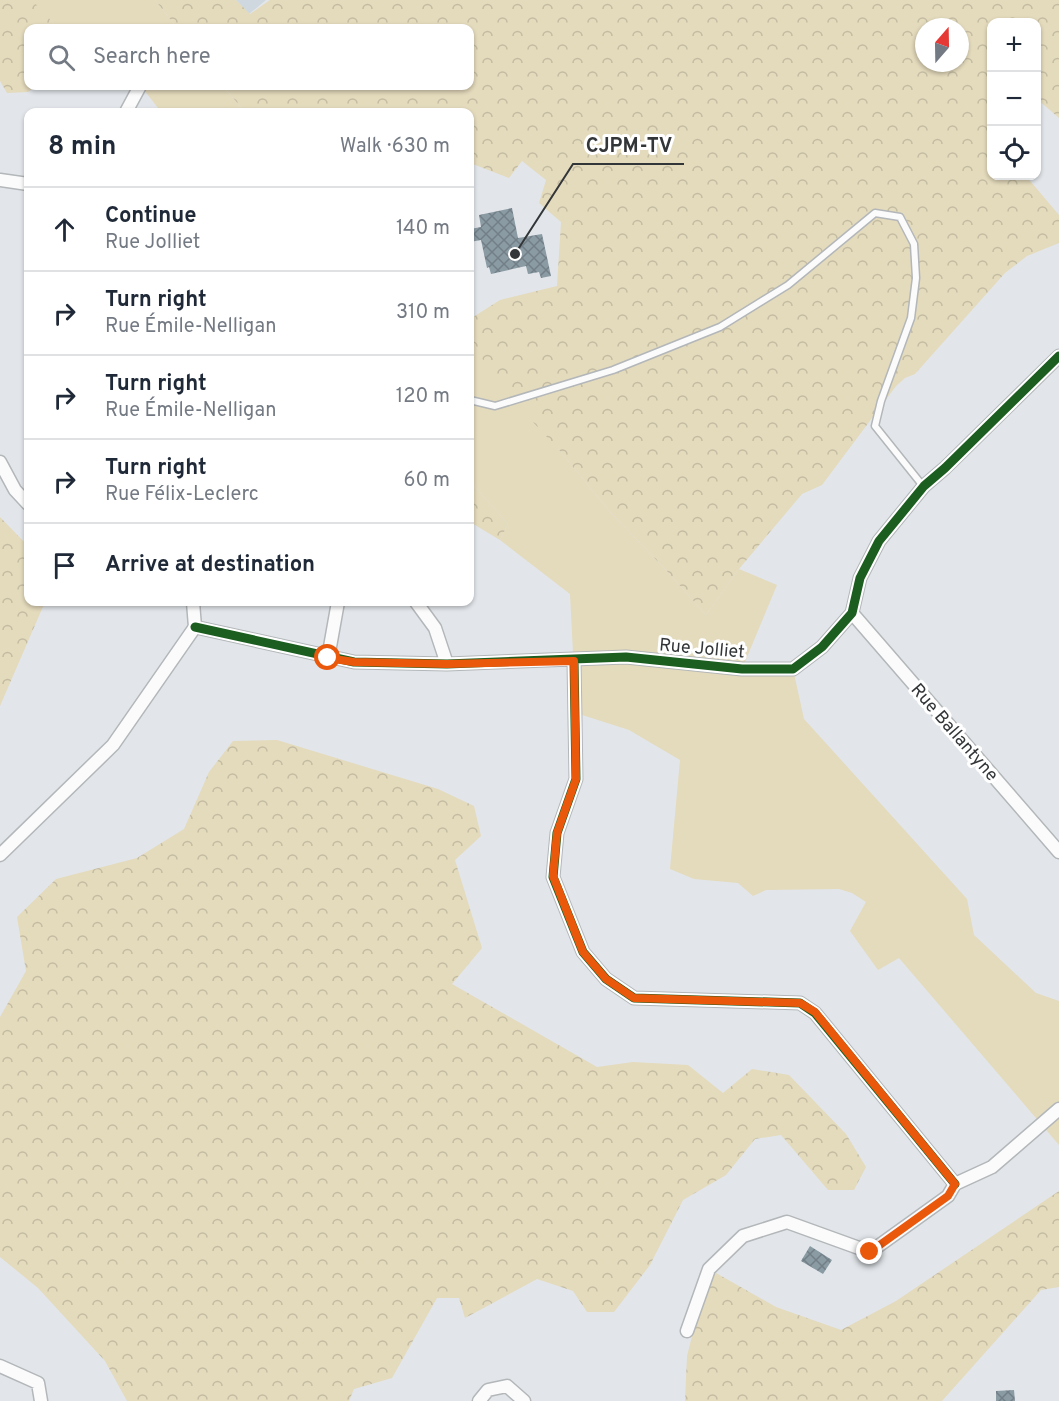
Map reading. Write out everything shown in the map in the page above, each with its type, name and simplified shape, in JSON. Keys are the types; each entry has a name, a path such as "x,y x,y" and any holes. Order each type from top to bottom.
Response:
{"street":[{"path":"128,108 138,90"},
{"path":"0,180 24,183"},
{"name":"Rue Jolliet","path":"195,627 354,662 447,664 574,661 626,657 742,669 793,669 822,647 852,613 860,578 879,541 924,486 1059,356"},
{"path":"0,462 15,490 24,500"},
{"path":"0,855 113,745 195,627 193,606"},
{"path":"328,658 337,606"},
{"path":"419,606 435,628 447,664"},
{"name":"Rue Ballantyne","path":"852,613 1059,852"},
{"path":"574,661 576,779 557,833 553,876 583,952 606,979 634,998 800,1003 815,1012 955,1184"},
{"path":"687,1330 709,1269 743,1236 787,1222 870,1252 948,1196 955,1184 992,1167 1059,1109"},
{"path":"0,1366 38,1383 42,1401"},
{"path":"479,1401 488,1390 507,1386 524,1401"}],"lane":[{"path":"474,401 495,406 613,370 720,327 788,285 875,213 900,218 914,243 916,278 911,318 881,401 875,426 924,486"}],"shaded area":[{"path":"236,0 266,0 249,14"}],"green space":[{"path":"0,0 32,0 54,24 24,24 24,90 31,90 7,93 0,81"},
{"path":"31,0 155,0 174,24 54,24"},
{"path":"155,0 236,0 250,14 270,0 1059,0 1059,118 1041,102 1041,18 987,18 987,180 1029,180 1059,215 1059,243 1027,256 1005,273 915,374 905,378 896,386 822,485 802,494 739,569 706,615 610,512 559,450 493,379 474,343 474,316 500,300 557,286 561,222 539,203 546,180 522,161 509,178 474,165 474,108 242,108 226,90 474,90 474,24 174,24"},
{"path":"144,90 226,90 242,108 158,108"},
{"path":"474,338 559,450 610,512 706,615 739,569 777,585 742,669 793,669 804,719 967,899 974,935 1036,993 1059,1001 1059,1145 899,958 878,970 850,931 866,902 852,893 839,889 766,890 753,896 738,883 694,879 670,869 680,760 629,730 576,713 570,594 500,540 508,524 474,486"},
{"path":"474,486 508,524 500,540 474,524"},
{"path":"0,517 24,542 24,606 43,606 0,706"},
{"path":"277,740 438,789 474,806 481,836 455,860 482,948 452,984 597,1067 633,1062 688,1065 723,1093 752,1069 789,1075 846,1134 866,1167 854,1190 828,1190 781,1135 755,1139 726,1175 683,1200 650,1265 614,1312 587,1312 573,1291 537,1279 465,1318 459,1298 437,1298 392,1378 354,1389 349,1401 127,1401 105,1361 38,1288 0,1257 0,1017 26,971 17,917 56,879 137,858 184,829 209,772 233,741"},
{"path":"1059,1191 1059,1287 1041,1290 942,1401 685,1401 687,1356 709,1269 776,1307 841,1330 896,1301"}],"building":[{"path":"512,208 518,238 542,234 551,276 541,278 539,272 528,274 526,266 491,274 489,267 487,268 481,240 474,241 474,228 481,227 479,215"},
{"path":"810,1246 832,1260 823,1274 801,1261"},
{"path":"1014,1390 1015,1401 996,1401 996,1391"}],"cycle path":[{"path":"195,627 354,662 447,664 626,657 742,669 793,669 822,647 852,613 860,578 879,541 924,486 1059,356"},
{"path":"574,661 576,779 557,833 553,877 583,952 606,979 634,998 800,1003 815,1013 955,1184"}],"place":[{"name":"CJPM-TV","path":"515,254"}],"route":[{"path":"328,658 354,662 447,664 574,661 576,779 557,833 553,876 583,952 606,979 634,998 800,1003 815,1012 955,1184 948,1196 870,1252"}]}
